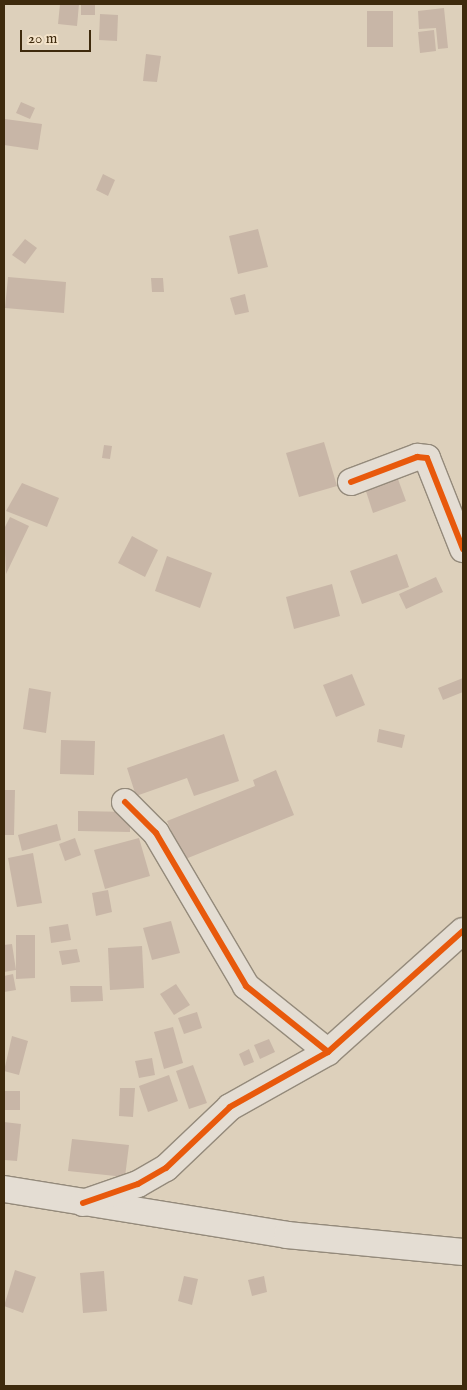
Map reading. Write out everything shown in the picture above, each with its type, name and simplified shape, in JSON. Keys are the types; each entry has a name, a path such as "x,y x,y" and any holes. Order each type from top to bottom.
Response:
{"street":[{"path":"351,482 417,457 427,458 463,549"},
{"path":"125,802 156,834 246,986 328,1052"},
{"path":"83,1203 138,1184 166,1168 230,1107 328,1052 463,931"},
{"path":"4,1190 287,1235 463,1252"}],"building":[{"path":"60,4 79,4 77,26 58,24"},
{"path":"81,4 95,4 95,15 81,15"},
{"path":"444,8 448,48 438,49 436,28 419,29 418,11"},
{"path":"367,11 393,11 393,47 367,47"},
{"path":"100,14 118,15 117,41 99,40"},
{"path":"434,30 436,51 420,53 418,32"},
{"path":"146,54 161,56 157,82 143,81"},
{"path":"21,102 35,108 30,119 16,113"},
{"path":"5,119 42,124 38,150 4,145"},
{"path":"103,174 115,180 108,196 96,190"},
{"path":"258,229 268,267 238,274 229,236"},
{"path":"25,239 37,248 25,264 12,255"},
{"path":"8,277 66,282 64,313 5,308"},
{"path":"151,278 163,278 164,292 152,292"},
{"path":"245,294 249,312 235,315 230,298"},
{"path":"324,442 337,486 299,497 286,453"},
{"path":"104,445 112,446 110,459 102,458"},
{"path":"395,471 406,501 373,513 363,482"},
{"path":"22,483 59,498 47,527 6,511"},
{"path":"10,517 29,526 6,574 4,529"},
{"path":"132,536 158,550 145,577 118,563"},
{"path":"397,554 409,587 362,604 350,571"},
{"path":"167,556 212,573 200,608 155,591"},
{"path":"436,577 443,592 406,609 399,594"},
{"path":"332,584 340,616 294,629 286,597"},
{"path":"352,674 365,705 336,717 323,685"},
{"path":"463,678 463,692 443,700 438,688"},
{"path":"29,688 51,692 46,733 23,729"},
{"path":"379,729 405,735 402,748 377,742"},
{"path":"224,734 239,781 194,796 187,778 136,796 127,768"},
{"path":"61,740 95,741 94,775 60,774"},
{"path":"276,770 294,815 183,860 167,821 255,786 253,780"},
{"path":"4,790 15,790 14,835 4,835"},
{"path":"78,811 130,812 130,832 78,831"},
{"path":"57,824 61,840 22,851 18,835"},
{"path":"75,838 81,855 65,861 59,844"},
{"path":"139,838 150,876 105,889 94,850"},
{"path":"33,853 42,903 17,907 8,858"},
{"path":"108,890 112,912 96,916 92,893"},
{"path":"171,921 180,953 152,960 143,928"},
{"path":"68,924 71,940 51,943 49,927"},
{"path":"16,935 35,935 35,978 16,979"},
{"path":"12,944 16,970 4,972 4,945"},
{"path":"142,946 144,988 110,990 108,948"},
{"path":"77,949 80,962 62,965 59,951"},
{"path":"13,974 16,990 4,992 4,976"},
{"path":"176,984 190,1005 174,1015 160,994"},
{"path":"70,986 102,986 103,1001 71,1002"},
{"path":"197,1012 202,1028 184,1034 178,1018"},
{"path":"173,1027 183,1063 164,1069 154,1032"},
{"path":"12,1036 28,1041 19,1075 4,1071"},
{"path":"269,1039 275,1052 260,1059 254,1045"},
{"path":"249,1049 254,1062 244,1066 239,1054"},
{"path":"152,1058 155,1075 139,1078 135,1061"},
{"path":"193,1065 207,1103 189,1109 176,1071"},
{"path":"169,1075 178,1101 148,1112 139,1086"},
{"path":"120,1088 135,1088 133,1117 119,1116"},
{"path":"4,1091 20,1091 20,1110 4,1110"},
{"path":"4,1122 21,1124 17,1161 4,1160"},
{"path":"72,1139 129,1145 125,1177 68,1171"},
{"path":"15,1270 36,1277 23,1313 4,1306"},
{"path":"104,1271 107,1311 83,1313 80,1273"},
{"path":"184,1276 198,1279 192,1305 178,1301"},
{"path":"264,1276 267,1292 252,1296 248,1280"}],"cycle path":[{"path":"351,482 417,457 427,458 463,549"},
{"path":"125,802 156,833 246,986 328,1052"},
{"path":"83,1203 138,1184 166,1168 230,1107 328,1052 463,931"}]}
